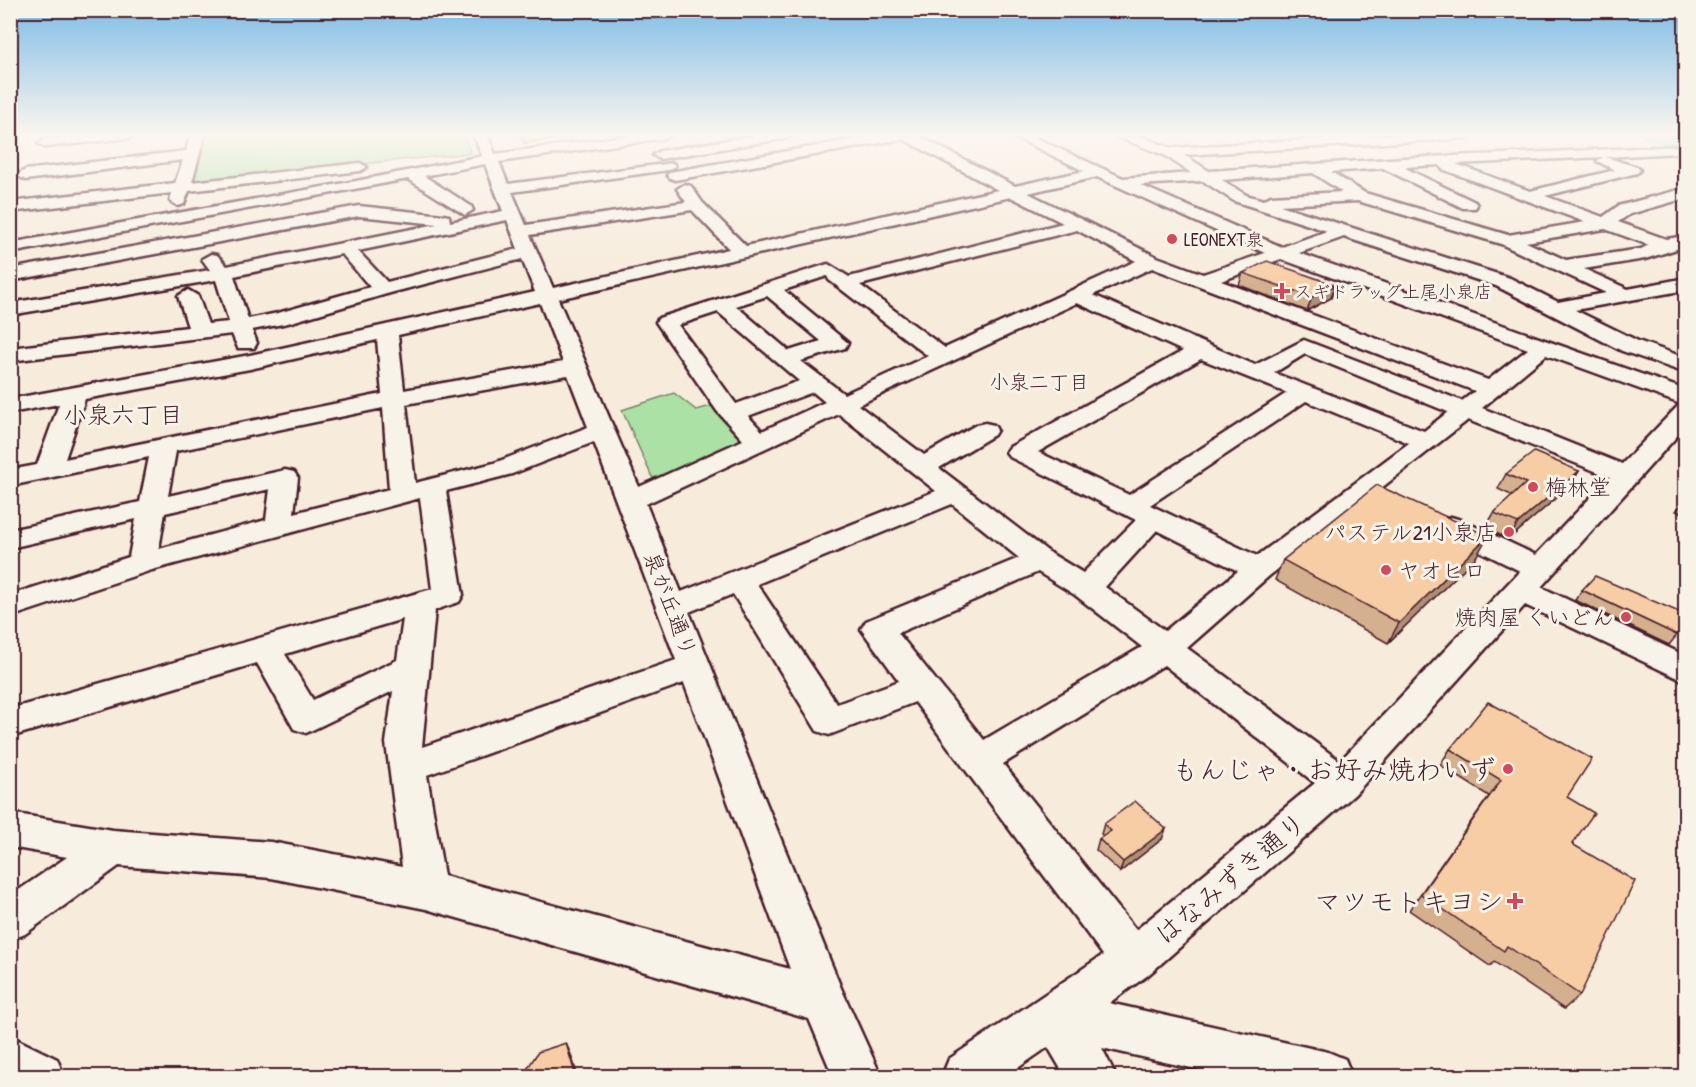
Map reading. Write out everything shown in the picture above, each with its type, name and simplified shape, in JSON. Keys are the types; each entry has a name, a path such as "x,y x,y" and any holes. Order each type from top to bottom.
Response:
{"street":[{"path":"10,207 194,185"},
{"path":"230,190 288,185"},
{"path":"305,194 307,185"},
{"path":"10,248 358,185"},
{"path":"427,185 465,210 433,219"},
{"name":"泉が丘通り","path":"501,185 600,432 631,501 824,1001 856,1077"},
{"path":"503,189 532,185"},
{"path":"682,185 696,205 742,252"},
{"path":"1000,185 1151,261 1490,388"},
{"path":"10,406 250,362 1041,185"},
{"path":"1128,185 1209,223 1281,253 1686,398"},
{"path":"1219,185 1240,198 1503,282 1630,346 1686,366"},
{"path":"1341,185 1359,196 1507,240 1624,294"},
{"path":"1428,185 1469,205"},
{"path":"1497,185 1665,245"},
{"path":"1527,196 1573,185"},
{"path":"174,219 182,186"},
{"path":"330,190 359,211"},
{"path":"1507,240 1604,224 1624,210 1686,193"},
{"path":"1256,202 1359,196"},
{"path":"29,224 41,204"},
{"path":"10,355 199,332 281,319 383,289 521,232 696,205"},
{"path":"10,275 195,243 359,211 471,223 521,232"},
{"path":"174,219 223,273 243,326 250,362"},
{"path":"10,309 223,273 471,223"},
{"path":"846,283 1078,225"},
{"path":"1205,280 1345,231"},
{"path":"791,241 942,356"},
{"path":"1566,266 1645,254 1665,245 1686,242"},
{"path":"346,248 383,289"},
{"path":"631,501 841,402 1151,261"},
{"path":"758,442 732,414 666,322 828,270"},
{"path":"1556,308 1624,294 1686,285"},
{"path":"770,289 837,343 785,359"},
{"path":"1076,295 1200,351 1427,441"},
{"path":"188,297 197,317 199,332"},
{"path":"721,304 785,359 1040,560 1086,588 1342,783"},
{"path":"387,332 403,495"},
{"path":"1256,374 1304,346 1627,475"},
{"path":"980,760 1166,648 1259,569 1427,441 1543,347"},
{"path":"1200,351 1019,452 1259,569"},
{"path":"10,478 393,399 575,367"},
{"path":"732,414 816,382"},
{"path":"1086,588 1142,512 1303,393"},
{"path":"48,470 74,396"},
{"name":"はなみずき通り","path":"966,1077 1133,960 1342,783 1686,411"},
{"path":"922,466 985,430"},
{"path":"10,606 142,563 279,525 432,489 503,469 600,432"},
{"path":"142,563 164,446"},
{"path":"10,539 285,478 279,525"},
{"path":"1367,487 1398,501"},
{"path":"10,723 448,595 432,489"},
{"path":"672,607 956,493"},
{"path":"1428,516 1530,579 1686,670"},
{"path":"1040,560 877,629 1133,960"},
{"path":"740,580 829,722 922,686"},
{"path":"420,604 404,744 426,890"},
{"path":"266,649 306,719 413,667"},
{"path":"408,767 695,666"},
{"path":"10,830 113,848 271,860 426,890 824,1001"},
{"path":"10,920 113,848"},
{"path":"1054,1014 1092,1077"},
{"path":"1054,1014 1328,1077"},
{"path":"10,1059 40,1077"}],"green space":[{"path":"674,393 696,410 715,405 747,438 661,480 652,477 622,410"}],"building":[{"path":"1267,261 1335,285 1312,297 1243,273"},
{"path":"1534,452 1579,471 1518,523 1494,513 1526,483 1506,474"},
{"path":"1377,485 1488,536 1399,623 1283,560"},
{"path":"1595,576 1686,615 1677,635 1582,590"},
{"path":"1488,702 1592,759 1567,797 1594,813 1572,844 1635,881 1580,995 1507,946 1504,951 1421,894 1501,780 1450,749"},
{"path":"1135,801 1166,829 1123,862 1099,839 1111,831 1104,824"},
{"path":"566,1043 576,1077 522,1077 538,1052"}],"place":[{"name":"LEONEXT泉","path":"1172,239"},
{"name":"スギドラッグ上尾小泉店","path":"1282,291"},
{"name":"梅林堂","path":"1533,487"},
{"name":"パステル21小泉店","path":"1509,532"},
{"name":"ヤオヒロ","path":"1386,570"},
{"name":"焼肉屋 くいどん","path":"1626,617"},
{"name":"もんじゃ・お好み焼わいず","path":"1508,769"},
{"name":"マツモトキヨシ","path":"1515,901"}],"district":[{"name":"小泉二丁目","path":"1039,381"},
{"name":"小泉六丁目","path":"123,414"}]}
